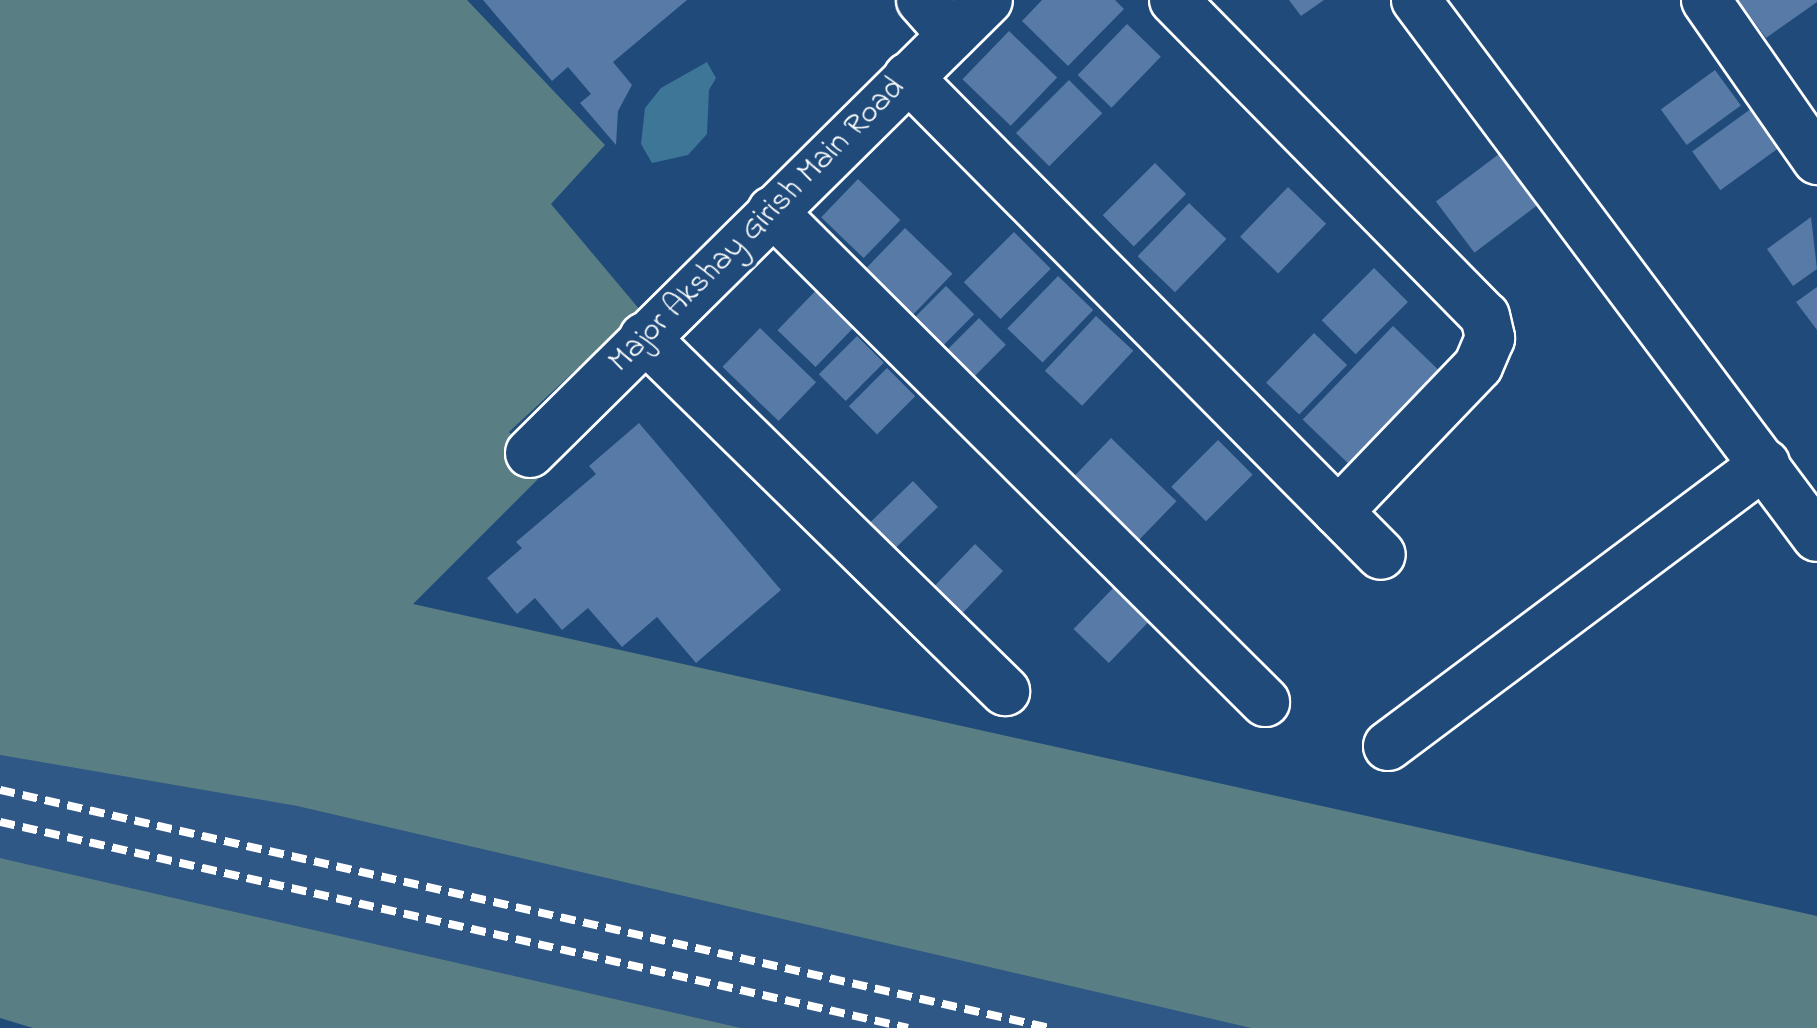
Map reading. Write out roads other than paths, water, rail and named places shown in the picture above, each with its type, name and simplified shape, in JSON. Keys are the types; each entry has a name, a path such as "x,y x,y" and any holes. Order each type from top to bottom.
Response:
{"street":[{"path":"921,0 952,35"},
{"name":"Major Akshay Girish Main Road","path":"530,453 988,0"},
{"path":"1174,0 1485,316 1490,338 1478,366 1338,512"},
{"path":"1416,0 1817,537"},
{"path":"1706,0 1812,144"},
{"path":"908,77 1381,555"},
{"path":"772,212 1265,702"},
{"path":"644,337 1005,690"},
{"path":"1388,746 1765,464"}],"railway":[{"path":"0,790 1049,1028"},
{"path":"0,822 908,1028"}]}
